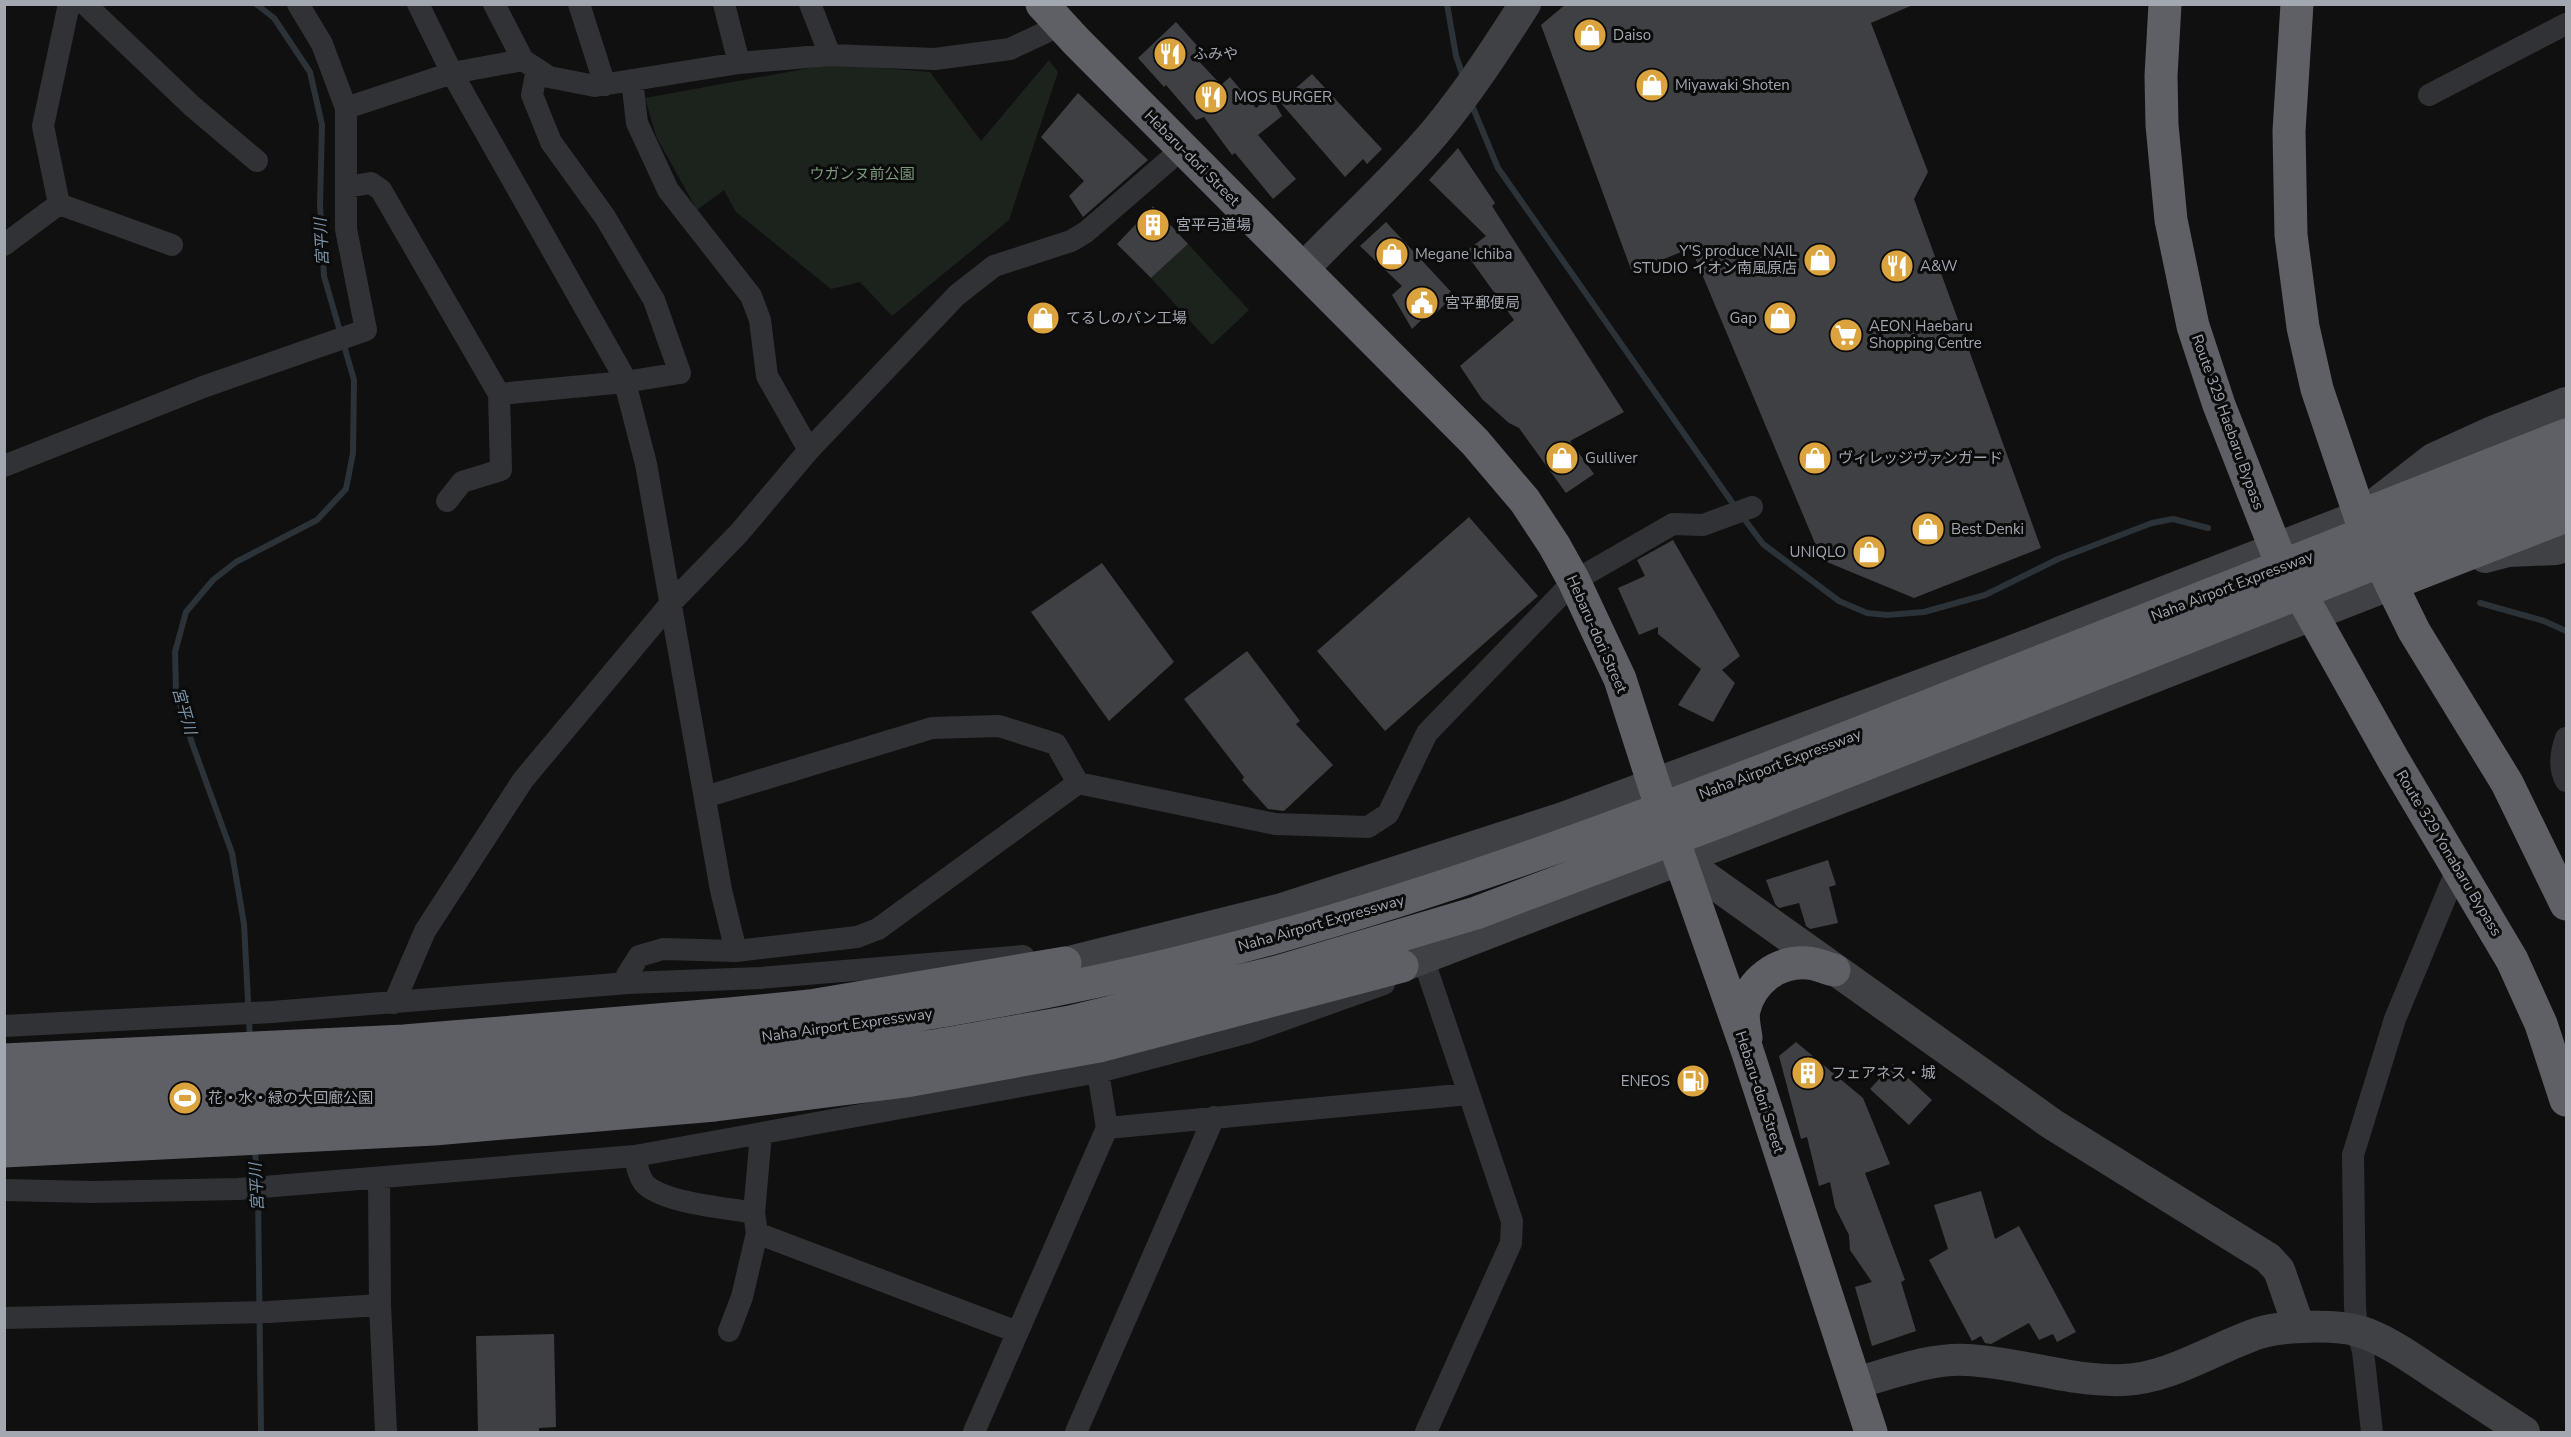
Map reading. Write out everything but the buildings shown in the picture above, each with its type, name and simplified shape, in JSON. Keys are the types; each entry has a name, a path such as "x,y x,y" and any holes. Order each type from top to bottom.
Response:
{"highway":[{"name":"Route 329 Haebaru Bypass","path":"2165,4 2161,76 2162,124 2169,210 2193,326 2205,365 2276,550 2311,616"},
{"path":"2297,4 2289,131 2291,235 2303,327 2317,389 2360,516 2405,578 2414,631 2507,783 2566,904"},
{"name":"Hebaru-dori Street","path":"1052,15 1502,471 1525,501 1574,581 1620,679 1654,786 1746,1050 1871,1432"},
{"path":"2360,516 2566,435"},
{"name":"Naha Airport Expressway","path":"4,1090 293,1078 532,1061 769,1036 933,1013 1065,988 1173,964 1377,908 1455,883 1704,794 2566,454"},
{"name":"Naha Airport Expressway","path":"4,1122 280,1111 535,1094 784,1067 940,1045 1070,1022 1277,972 1476,913 1710,826 2566,488"},
{"path":"2405,578 2566,516"},
{"name":"Route 329 Yonabaru Bypass","path":"2311,616 2512,960 2541,1024 2566,1100"},
{"path":"4,1151 446,1128 715,1106 906,1081 1099,1046 1413,962"},
{"path":"4,1060 404,1041 810,1006 1065,963"},
{"path":"1746,1050 1744,1011 1755,986 1771,970 1788,964 1807,963 1834,970"}],"street":[{"path":"59,204 43,126 69,4"},
{"path":"85,4 192,106 257,161"},
{"path":"4,466 202,387 366,330 346,229 346,108 322,44 298,4"},
{"path":"418,4 452,73 623,375 646,464 721,890 736,951"},
{"path":"494,4 530,64 549,77 595,86 739,63 830,55 934,59 1010,49 1052,15"},
{"path":"579,4 605,85"},
{"path":"724,4 739,63"},
{"path":"810,4 830,55"},
{"path":"1303,269 1387,185 1434,132 1478,77 1525,4"},
{"path":"2429,95 2566,24"},
{"path":"346,108 452,73 530,64"},
{"path":"499,394 625,382 680,373 654,300 605,217 551,142 532,95 530,64"},
{"path":"632,80 637,123 668,190 751,296 760,320 767,376 809,450"},
{"path":"394,1003 425,930 524,780 671,603 739,533 809,450 957,296 994,266 1071,242 1086,232 1183,148"},
{"path":"346,187 371,183 381,190 499,394 501,470 462,482 447,501"},
{"path":"4,245 59,204"},
{"path":"59,204 172,245"},
{"path":"4,1026 272,1012 628,983 760,978 1042,954 1065,963 1281,909 1551,822 1654,786 2360,516 2433,459 2490,433 2566,403"},
{"path":"628,983 627,975 639,956 663,949 736,951 857,937 878,929 1078,783 1275,824 1368,827 1388,814 1427,732 1574,581 1673,524 1703,525 1749,509"},
{"path":"4,1190 93,1192 239,1189 635,1156 1098,1072 1249,1032 1381,987 1413,962 2405,578 2433,578 2494,554 2523,549 2556,549 2566,546"},
{"path":"705,797 932,728 999,726 1056,744 1078,783"},
{"path":"2566,738 2561,753 2562,774 2566,781"},
{"path":"1680,859 2052,1124 2268,1258 2279,1270 2299,1327"},
{"path":"2372,1432 2363,1351 2357,1330 2354,1155 2395,1019 2458,867"},
{"path":"1413,962 1469,1094 1512,1221 1511,1243 1426,1432"},
{"path":"974,1432 1107,1128 1098,1072"},
{"path":"1107,1128 1469,1094"},
{"path":"1076,1432 1214,1117"},
{"path":"729,1331 742,1297 756,1223 761,1134"},
{"path":"635,1156 638,1171 645,1184 654,1191 756,1223 1017,1332"},
{"path":"379,1179 380,1305 386,1432"},
{"path":"4,1318 260,1312 380,1305"},
{"path":"1855,1383 1921,1366 1963,1360 2000,1362 2101,1381 2126,1380 2151,1376 2175,1368 2261,1332 2299,1327 2357,1330 2417,1362 2524,1432"}],"green space":[{"name":"ウガンヌ前公園","path":"1049,60 1058,72 1009,220 892,316 860,282 831,289 736,212 724,190 697,210 656,136 645,98 832,64 930,72 981,141"},
{"path":"1188,244 1249,310 1212,345 1151,278"}],"waterway":[{"name":"宮平川","path":"250,1039 244,924 232,853 192,743 176,691 175,652 186,612 213,580 236,562 317,520 346,489 353,453 354,380 324,276 320,204 322,125 310,72 274,18 256,4"},
{"path":"1447,4 1456,56 1464,79"},
{"path":"1471,103 1498,168 1736,508"},
{"path":"1742,516 1763,544 1839,601 1867,613 1887,615 1924,612 1985,595 2058,559 2152,523 2173,519 2208,528"},
{"path":"2480,603 2544,621 2566,631"},
{"name":"宮平川","path":"255,1148 257,1183"},
{"name":"宮平川","path":"258,1193 261,1432"}],"place":[{"name":"Daiso","path":"1590,35"},
{"name":"ふみや","path":"1170,54"},
{"name":"Miyawaki Shoten","path":"1652,85"},
{"name":"MOS BURGER","path":"1211,97"},
{"name":"宮平弓道場","path":"1153,225"},
{"name":"Megane Ichiba","path":"1392,254"},
{"name":"Y'S produce NAIL STUDIO イオン南風原店","path":"1820,260"},
{"name":"A&W","path":"1897,266"},
{"name":"宮平郵便局","path":"1422,303"},
{"name":"てるしのパン工場","path":"1043,318"},
{"name":"Gap","path":"1780,318"},
{"name":"AEON Haebaru Shopping Centre","path":"1846,335"},
{"name":"Gulliver","path":"1562,458"},
{"name":"ヴィレッジヴァンガード","path":"1815,458"},
{"name":"Best Denki","path":"1928,529"},
{"name":"UNIQLO","path":"1869,552"},
{"name":"フェアネス・城","path":"1808,1073"},
{"name":"ENEOS","path":"1693,1081"},
{"name":"花・水・緑の大回廊公園","path":"185,1098"}]}
